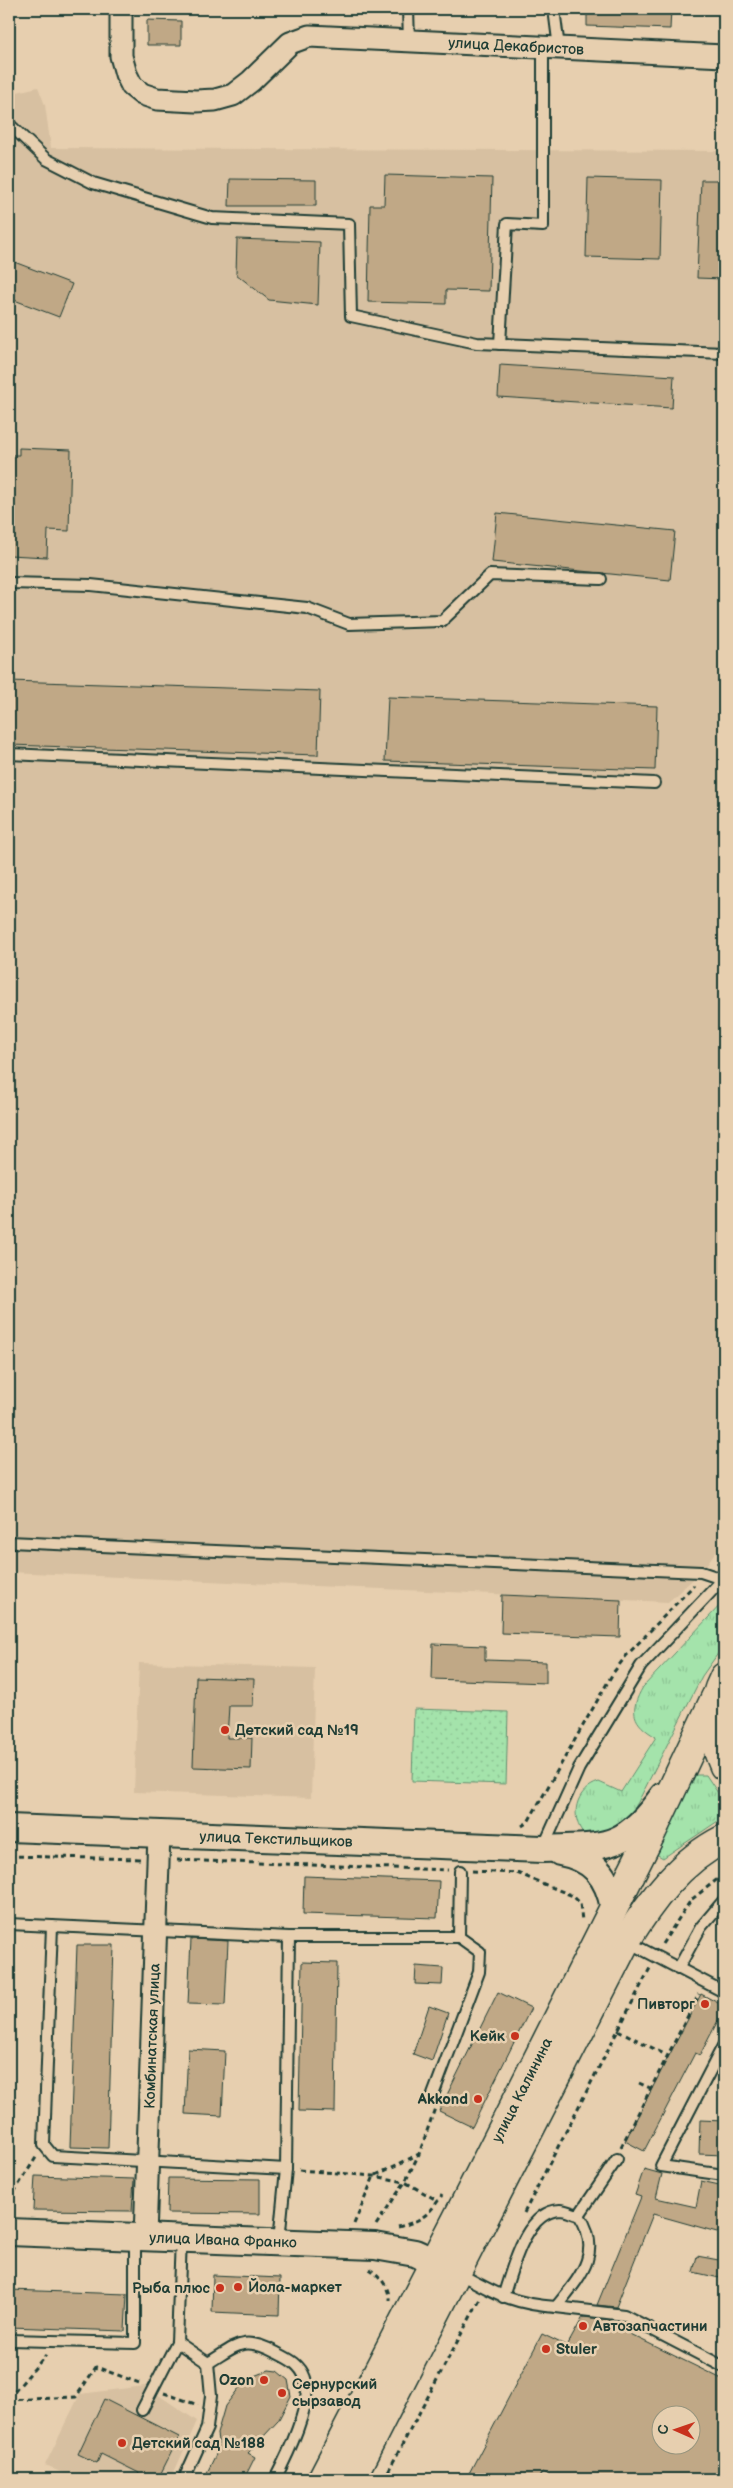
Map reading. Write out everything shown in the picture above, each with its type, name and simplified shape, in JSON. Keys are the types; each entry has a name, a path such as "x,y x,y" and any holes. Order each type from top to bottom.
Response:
{"main road":[{"path":"719,1687 713,1726 716,1748 724,1766"},
{"name":"улица Калинина","path":"351,2479 446,2267 719,1687"},
{"name":"улица Калинина","path":"322,2479 446,2267 626,1941 647,1907 672,1878 695,1858 724,1839"}],"street":[{"name":"улица Декабристов","path":"121,9 121,56 126,74 132,86 142,94 157,99 196,101 215,100 233,95 251,81 290,43 309,36 724,56"},
{"name":"улица Текстильщиков","path":"9,1828 159,1847 542,1849 601,1846 619,1840 648,1817 677,1776"},
{"name":"Комбинатская улица","path":"140,2237 148,2160 159,1847"},
{"name":"улица Текстильщиков","path":"542,1849 563,1852 588,1861 606,1879 611,1891 614,1908"},
{"name":"улица Ивана Франко","path":"9,2232 375,2246 415,2253 446,2267"}],"lane":[{"path":"408,9 409,41"},
{"path":"500,344 507,224 543,226 554,9"},
{"path":"9,124 46,159 93,183 212,218 349,224 351,316 477,344 724,353"},
{"path":"9,583 91,585 307,608 349,624 442,620 490,575 601,579"},
{"path":"9,754 654,783"},
{"path":"9,1542 702,1572 723,1578 641,1666 579,1768 552,1822 542,1849"},
{"path":"459,1936 460,1870"},
{"path":"678,1968 701,1927 724,1900"},
{"path":"9,1924 289,1937 459,1936 480,1952 479,1972 434,2095"},
{"path":"52,1926 44,2145 53,2156 286,2169"},
{"path":"279,2242 286,2169 289,1937"},
{"path":"626,1941 724,1992"},
{"path":"724,2044 661,2166 724,2175"},
{"path":"579,2215 617,2158"},
{"path":"503,2297 516,2255 531,2227 547,2213 561,2210 579,2215 589,2230 590,2247 583,2273 556,2307"},
{"path":"9,2340 135,2343 140,2237"},
{"path":"142,2410 178,2342 181,2238"},
{"path":"446,2267 503,2297 527,2305 624,2315 724,2367"},
{"path":"178,2342 208,2363"},
{"path":"208,2363 243,2342 259,2343 296,2363 305,2378 307,2394 291,2449 275,2479"},
{"path":"184,2479 207,2428 209,2409 208,2363"}],"path":[{"path":"512,1825 522,1826 528,1822 577,1735"},
{"path":"9,1856 159,1847 517,1873 573,1896 580,1903 581,1926"},
{"path":"659,1950 675,1921 691,1900 724,1874"},
{"path":"523,2215 651,1965"},
{"path":"623,2142 705,1982"},
{"path":"618,2030 666,2055"},
{"path":"639,2083 650,2088"},
{"path":"383,2225 376,2224 405,2182 419,2154 437,2104 434,2095"},
{"path":"9,2200 44,2145"},
{"path":"354,2224 374,2176 419,2154"},
{"path":"286,2169 374,2176 405,2182 438,2201"},
{"path":"391,2226 399,2227 418,2221 433,2210 443,2194"},
{"path":"384,2479 479,2300"},
{"path":"9,2399 58,2341"},
{"path":"9,2399 76,2397 96,2367 209,2409"}],"shaded area":[{"path":"38,87 45,105 51,148 724,151 724,1540 701,1572 668,1602 9,1572 9,94"},
{"name":"Детский сад №19","path":"139,1663 315,1668 311,1798 134,1792"},
{"name":"Детский сад №188","path":"145,2386 197,2421 171,2479 75,2479 45,2465 80,2394"},
{"path":"9,2469 31,2479 9,2479"}],"green space":[{"path":"724,1601 724,1645 702,1676 633,1812 622,1830 585,1835 577,1821 576,1813 577,1805 584,1791 599,1782 621,1792 656,1737 642,1727 635,1716 636,1703 643,1687"},
{"path":"414,1709 508,1712 506,1784 412,1781"},
{"path":"693,1775 706,1775 724,1802 724,1817 663,1858 656,1854"}],"building":[{"path":"587,9 671,9 670,29 587,26"},
{"path":"147,20 181,21 181,45 147,45"},
{"path":"385,175 492,178 489,291 446,290 446,304 368,302 370,205 384,205"},
{"path":"588,178 662,180 660,259 586,257"},
{"path":"230,179 316,180 316,206 229,206"},
{"path":"701,180 724,180 724,279 697,278"},
{"path":"237,239 320,242 318,305 269,300 236,274"},
{"path":"9,260 72,284 59,317 9,298"},
{"path":"500,365 674,376 672,408 498,397"},
{"path":"19,448 71,450 69,531 48,530 47,557 9,555 9,455 19,455"},
{"path":"497,513 675,531 670,580 492,562"},
{"path":"9,681 320,691 318,755 9,745"},
{"path":"388,697 657,706 655,770 385,761"},
{"path":"502,1595 621,1600 620,1637 501,1633"},
{"path":"433,1644 485,1646 485,1660 546,1662 546,1683 432,1679"},
{"path":"196,1677 254,1679 253,1706 229,1706 227,1738 252,1738 251,1769 193,1767"},
{"path":"304,1876 439,1881 437,1918 303,1914"},
{"path":"191,1939 228,1941 225,2005 188,2004"},
{"path":"77,1945 114,1945 108,2148 70,2147"},
{"path":"302,1962 337,1963 335,2112 299,2111"},
{"path":"416,1966 443,1968 442,1985 415,1984"},
{"path":"498,1992 531,2008 472,2127 439,2111"},
{"path":"701,1994 724,2006 724,2009 700,2055 695,2053 644,2151 625,2141"},
{"path":"429,2006 448,2013 432,2061 413,2054"},
{"path":"188,2049 225,2051 222,2116 185,2114"},
{"path":"700,2120 724,2121 724,2155 699,2154"},
{"path":"644,2169 662,2174 656,2198 696,2207 701,2181 724,2186 724,2234 653,2214 616,2307 597,2305 641,2197 635,2195"},
{"path":"35,2176 134,2179 132,2211 33,2210"},
{"path":"168,2178 260,2179 260,2214 167,2213"},
{"path":"697,2256 724,2261 724,2279 693,2272"},
{"path":"213,2275 280,2278 279,2315 212,2312"},
{"path":"9,2290 127,2294 125,2331 9,2327"},
{"path":"583,2317 611,2320 609,2324 724,2380 724,2479 557,2479 542,2472 538,2479 466,2479 542,2334 567,2346"},
{"path":"269,2370 277,2371 288,2380 291,2396 278,2421 248,2453 255,2457 244,2479 204,2479 219,2448 217,2434 225,2406 243,2383"},
{"path":"104,2399 179,2437 158,2479 136,2479 139,2473 101,2454 97,2463 78,2454"}],"place":[{"name":"Детский сад №19","path":"225,1730"},
{"name":"Пивторг","path":"705,2004"},
{"name":"Кейк","path":"515,2036"},
{"name":"Akkond","path":"478,2099"},
{"name":"Йола-маркет","path":"238,2287"},
{"name":"Рыба плюс","path":"220,2288"},
{"name":"Автозапчастини","path":"583,2326"},
{"name":"Stuler","path":"546,2349"},
{"name":"Ozon","path":"264,2380"},
{"name":"Сернурский сырзавод","path":"282,2393"},
{"name":"Детский сад №188","path":"122,2443"}]}
